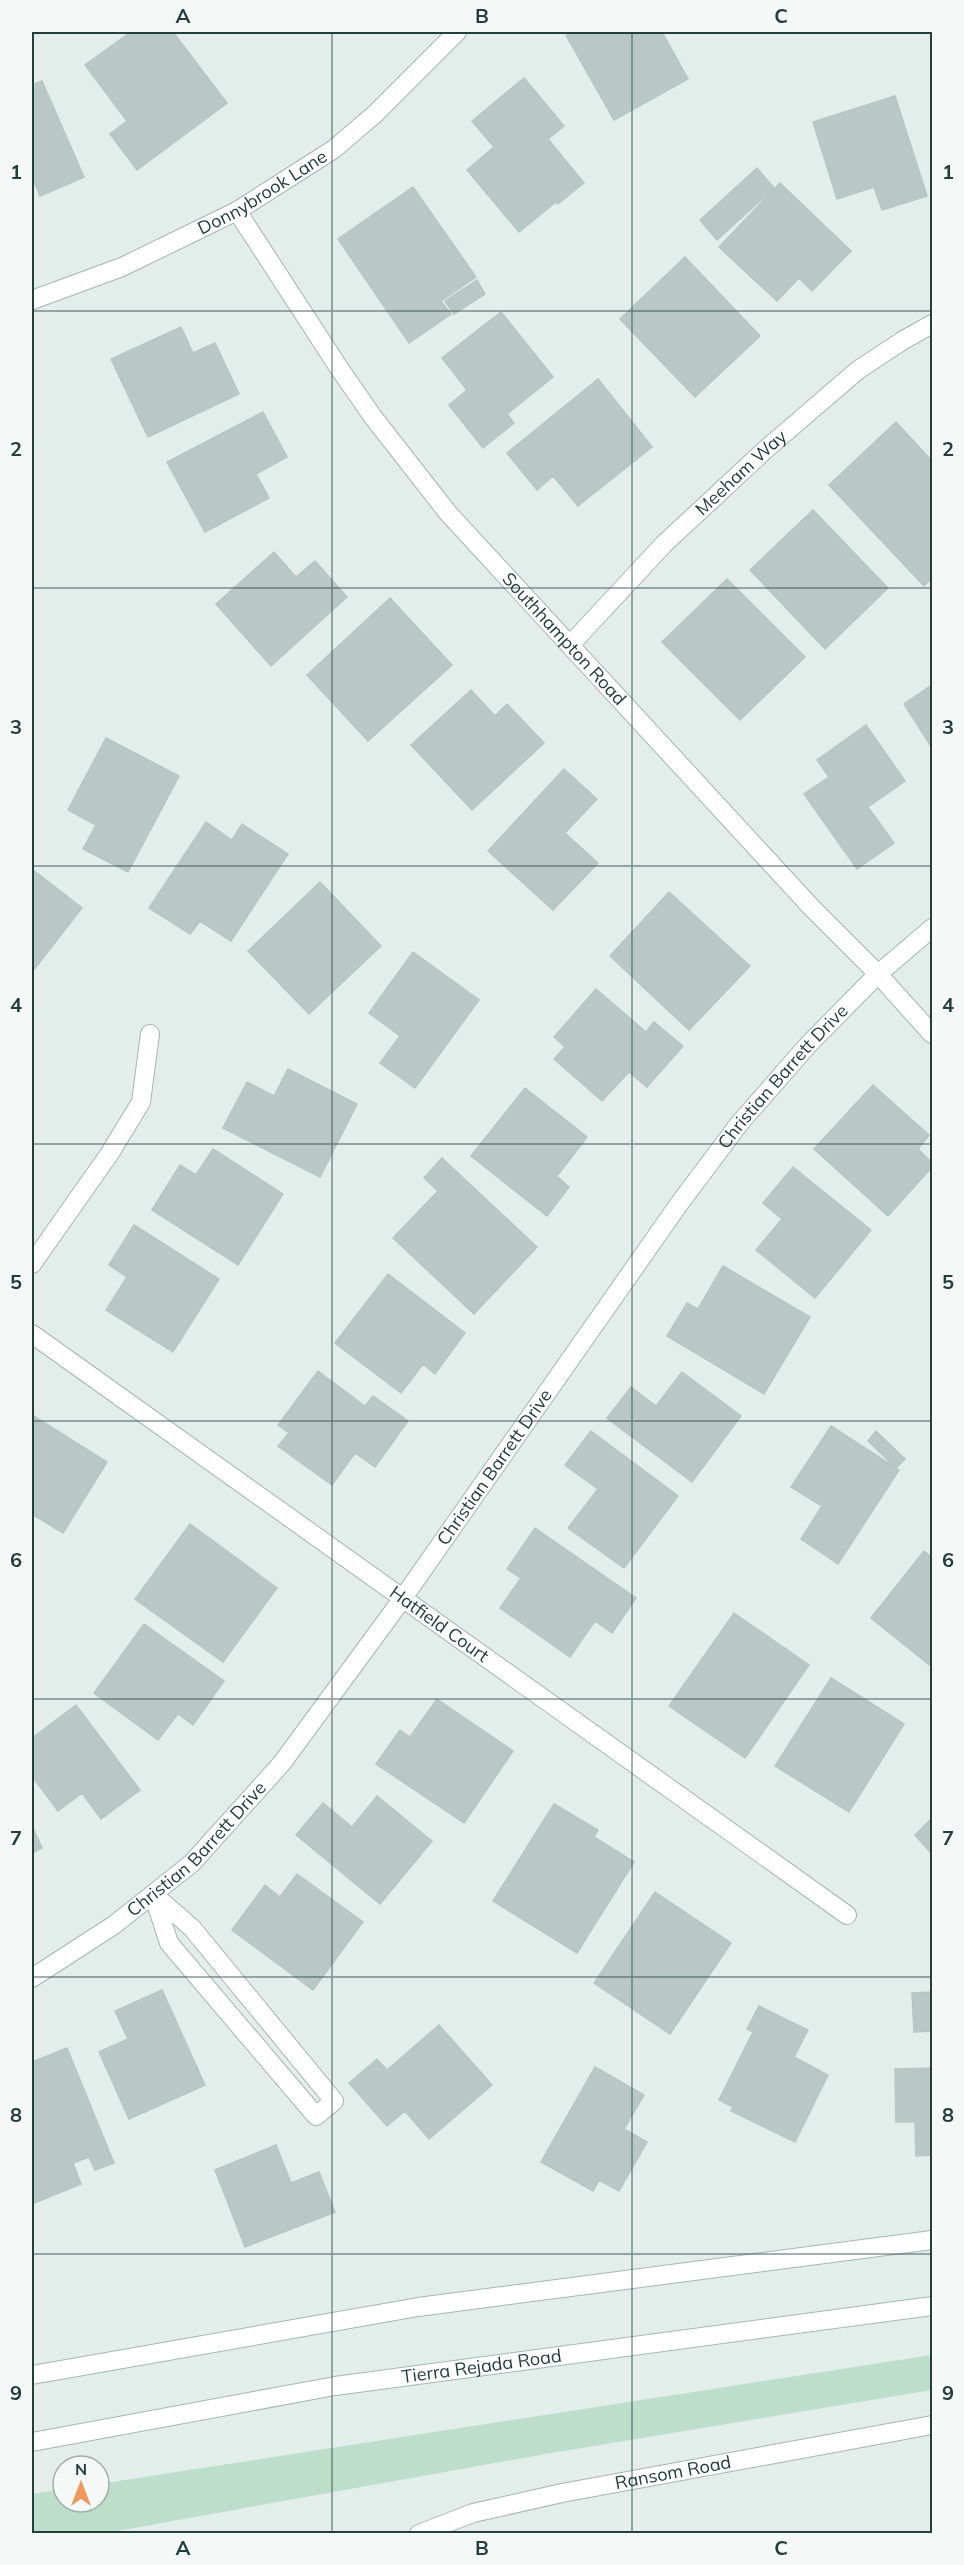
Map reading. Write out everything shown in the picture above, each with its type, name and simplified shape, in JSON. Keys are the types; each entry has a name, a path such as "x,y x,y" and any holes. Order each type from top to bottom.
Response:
{"street":[{"name":"Donnybrook Lane","path":"32,300 122,267 237,211 334,148 359,128 457,32"},
{"name":"Southhampton Road","path":"237,211 373,417 448,513 812,908 878,974 933,1034"},
{"name":"Meeham Way","path":"570,645 664,544 765,450 858,370 933,324"},
{"name":"Christian Barrett Drive","path":"32,1978 114,1924 192,1863 282,1763 403,1598 679,1204 739,1124 808,1045 878,974 933,928"},
{"path":"32,1264 110,1153 141,1102 150,1034"},
{"name":"Hatfield Court","path":"32,1334 847,1915"},
{"path":"153,1894 192,1928 334,2101 316,2116 169,1942 153,1894"},
{"path":"32,2375 418,2307 933,2240"},
{"name":"Tierra Rejada Road","path":"32,2442 335,2386 933,2306"},
{"name":"Ransom Road","path":"423,2533 473,2513 562,2493 933,2425"}],"green space":[{"path":"932,2355 932,2390 545,2454 106,2533 32,2533 32,2494 51,2491 51,2514 111,2514 111,2482"}],"building":[{"path":"131,32 173,32 227,103 137,170 110,134 127,121 85,65"},
{"path":"573,32 662,32 688,79 614,120 566,35"},
{"path":"524,78 564,126 548,139 584,183 519,232 467,170 494,147 472,121"},
{"path":"42,81 84,177 40,196 32,177 32,85"},
{"path":"895,96 927,196 882,210 874,187 837,199 813,122"},
{"path":"757,168 774,188 717,240 700,220"},
{"path":"780,183 851,251 812,291 799,278 777,301 719,247"},
{"path":"413,187 476,277 441,301 451,314 409,343 338,239"},
{"path":"685,257 760,336 695,397 620,319"},
{"path":"477,280 485,294 454,314 445,301"},
{"path":"501,312 553,377 507,414 514,423 483,448 449,405 467,390 442,358"},
{"path":"181,327 193,353 215,343 239,394 148,437 111,359"},
{"path":"598,379 652,447 578,506 553,476 537,490 507,453"},
{"path":"263,412 287,457 256,474 269,498 205,532 167,462"},
{"path":"896,422 932,461 932,578 924,586 829,485"},
{"path":"813,510 888,588 825,649 750,570"},
{"path":"274,552 296,577 315,561 347,597 271,666 216,604"},
{"path":"727,579 805,657 740,720 662,642"},
{"path":"390,598 452,665 368,741 307,675"},
{"path":"932,685 932,748 904,704"},
{"path":"471,690 495,716 507,704 544,743 472,810 411,745"},
{"path":"866,725 905,781 868,807 894,843 857,869 804,794 829,777 817,760"},
{"path":"106,738 179,776 128,872 83,849 96,825 68,810"},
{"path":"564,769 597,799 565,833 598,863 553,910 488,851"},
{"path":"206,822 232,840 242,824 288,854 231,941 200,921 190,934 149,908"},
{"path":"32,869 82,908 32,972"},
{"path":"320,882 381,946 309,1014 248,951"},
{"path":"669,892 750,966 689,1030 610,956"},
{"path":"413,952 479,1000 415,1088 380,1063 400,1036 369,1013"},
{"path":"596,989 646,1032 654,1022 683,1046 647,1087 629,1072 602,1101 554,1059 565,1047 554,1037"},
{"path":"288,1069 357,1104 320,1177 223,1128 247,1082 274,1096"},
{"path":"873,1085 929,1135 918,1149 932,1163 932,1167 888,1216 814,1149"},
{"path":"525,1088 587,1137 557,1176 569,1187 547,1216 471,1156"},
{"path":"213,1149 283,1194 238,1265 152,1210 180,1165 196,1175"},
{"path":"442,1158 537,1247 474,1314 393,1238 438,1191 424,1178"},
{"path":"793,1167 871,1230 815,1298 756,1250 782,1219 763,1203"},
{"path":"134,1225 219,1279 173,1352 106,1310 127,1277 109,1265"},
{"path":"723,1266 810,1317 764,1394 667,1336 687,1303 698,1309"},
{"path":"388,1274 465,1333 435,1374 423,1364 401,1393 335,1343"},
{"path":"318,1371 365,1406 373,1396 408,1421 375,1467 355,1453 332,1485 278,1446 289,1433 278,1425"},
{"path":"682,1372 741,1416 692,1482 607,1418 631,1387 656,1406"},
{"path":"32,1415 107,1462 63,1533 32,1514"},
{"path":"831,1426 899,1470 838,1564 801,1539 822,1506 791,1487"},
{"path":"591,1431 678,1496 624,1568 568,1528 598,1489 565,1465"},
{"path":"876,1431 905,1459 896,1468 868,1441"},
{"path":"190,1524 277,1588 223,1662 135,1599"},
{"path":"535,1528 636,1598 612,1633 595,1621 570,1657 500,1608 521,1578 507,1569"},
{"path":"924,1551 932,1558 932,1667 871,1618"},
{"path":"734,1613 809,1665 745,1758 669,1706"},
{"path":"144,1624 224,1681 193,1725 178,1714 158,1740 94,1693"},
{"path":"831,1678 904,1724 849,1812 775,1766"},
{"path":"437,1699 513,1751 464,1823 376,1764 400,1730 410,1737"},
{"path":"76,1705 140,1790 101,1819 82,1793 58,1811 32,1776 32,1738"},
{"path":"377,1796 432,1841 380,1904 296,1835 323,1803 352,1827"},
{"path":"554,1804 598,1830 594,1837 634,1862 577,1953 493,1901"},
{"path":"932,1818 932,1854 915,1835"},
{"path":"32,1826 42,1848 32,1853"},
{"path":"297,1874 363,1922 313,1990 232,1930 265,1885 280,1897"},
{"path":"655,1892 731,1943 670,2034 594,1983"},
{"path":"162,1990 205,2085 129,2119 99,2052 128,2039 115,2011"},
{"path":"932,1992 932,2031 914,2032 912,1993"},
{"path":"759,2006 808,2030 794,2057 828,2075 795,2142 731,2111 733,2107 719,2100 753,2032 747,2029"},
{"path":"439,2025 492,2085 429,2139 405,2111 387,2126 349,2083 377,2059 387,2070"},
{"path":"67,2048 114,2163 95,2170 89,2157 73,2163 81,2184 32,2204 32,2062"},
{"path":"595,2067 644,2095 624,2129 647,2142 619,2191 599,2180 593,2191 541,2162"},
{"path":"932,2068 932,2155 916,2156 915,2122 896,2122 895,2069"},
{"path":"276,2145 291,2183 319,2172 335,2212 245,2247 215,2170"}]}
